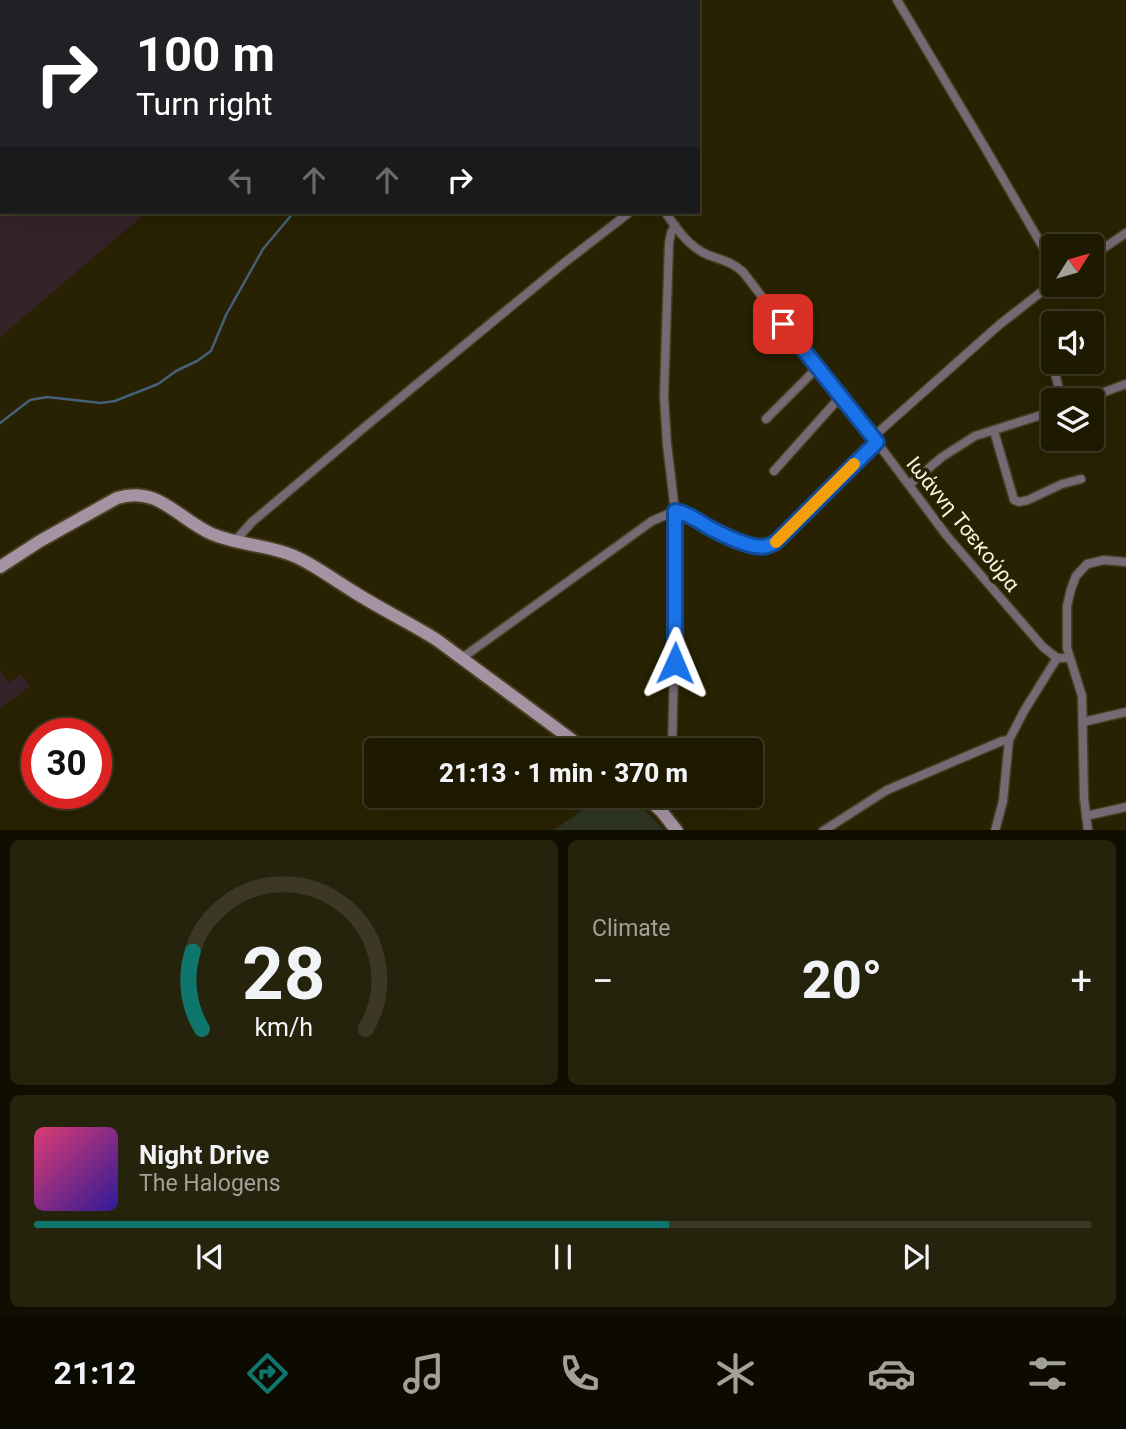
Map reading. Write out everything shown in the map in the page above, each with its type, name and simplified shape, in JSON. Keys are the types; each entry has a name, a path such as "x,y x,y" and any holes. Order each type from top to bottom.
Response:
{"street":[{"path":"897,0 1041,245"},
{"path":"235,541 252,522 366,426 564,263 628,214"},
{"name":"Ιωάννη Τσεκούρα","path":"667,214 700,250 729,261 743,272 947,536 1043,647 1057,657"},
{"path":"672,738 675,511 664,396 669,243 675,225"},
{"path":"1104,248 1126,233"},
{"path":"462,658 652,521 675,511 683,512 743,543 761,547 777,541 875,440 999,326 1041,292"},
{"path":"766,419 817,368"},
{"path":"1104,392 1126,384"},
{"path":"774,471 841,397"},
{"path":"909,485 942,457 975,436 1041,415"},
{"path":"994,431 1014,500 1028,500 1062,484 1081,479"},
{"path":"0,567 117,498 130,494 143,495 156,500 209,533 296,557 416,627 570,738"},
{"path":"1088,830 1082,696 1069,657 1067,606 1076,576 1087,564 1104,560 1126,562"},
{"path":"995,830 1003,801 1009,740 1057,657 1069,657"},
{"path":"1083,722 1126,712"},
{"path":"825,830 887,790 1009,740"},
{"path":"1086,816 1126,807"},
{"path":"658,808 676,830"},
{"path":"662,812 665,808"}],"shaded area":[{"path":"0,214 145,214 0,337"},
{"path":"0,670 9,683 21,674 30,686 0,709"}],"green space":[{"path":"585,808 643,808 664,830 554,830"}],"waterway":[{"path":"0,423 30,400 47,397 101,403 115,401 158,384 211,351 226,315 263,249 292,214"}],"slow traffic":[{"path":"776,542 854,464"}],"route":[{"path":"675,663 675,511 683,512 743,543 769,546 877,442 783,324"}]}
